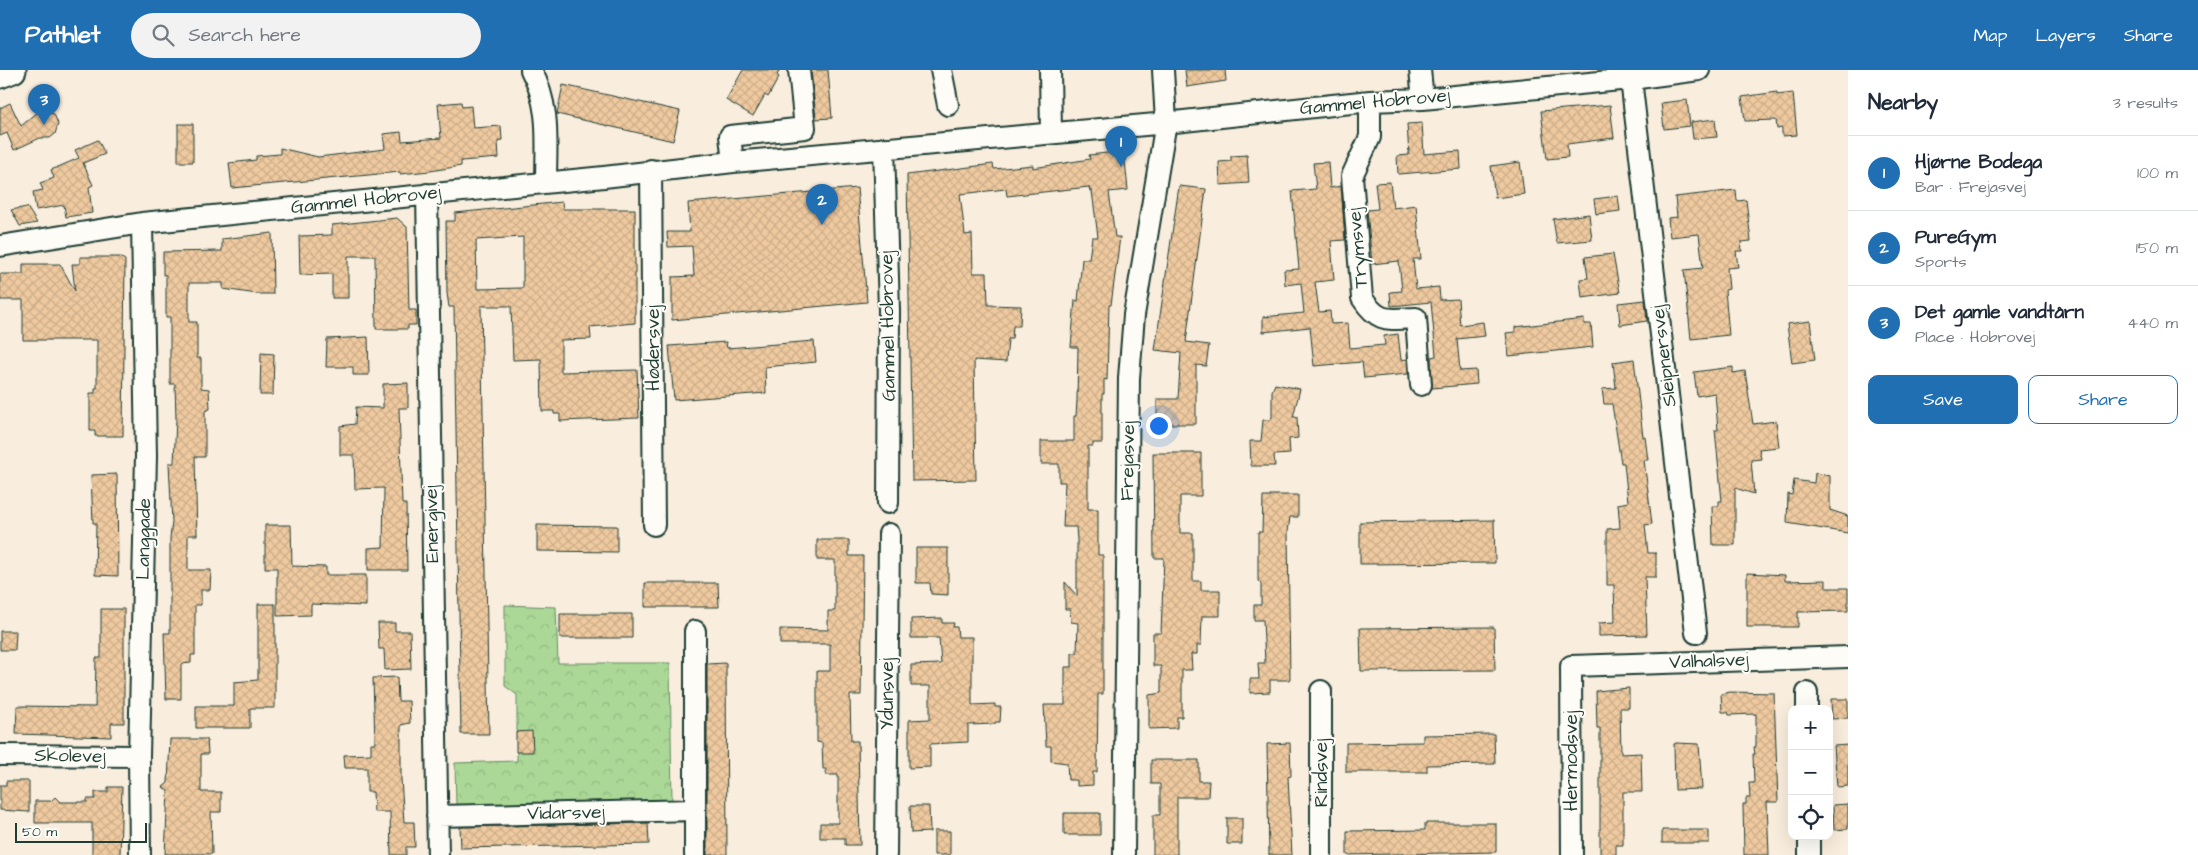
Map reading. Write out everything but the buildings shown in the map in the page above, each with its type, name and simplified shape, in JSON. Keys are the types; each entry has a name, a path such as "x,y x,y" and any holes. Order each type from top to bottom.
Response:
{"street":[{"path":"0,75 12,70"},
{"path":"531,70 541,89 545,110 546,182"},
{"path":"733,162 730,136 805,128 799,70"},
{"path":"941,70 948,105"},
{"path":"1050,70 1051,133"},
{"name":"Frejasvej","path":"1124,855 1128,378 1134,315 1166,122 1163,70"},
{"path":"1420,70 1423,99"},
{"name":"Gammel Hobrovej","path":"0,246 142,223 651,170 1370,101 1423,99 1631,79 1699,70"},
{"name":"Sleipnersvej","path":"1631,79 1696,633"},
{"name":"Trymsvej","path":"1370,101 1370,137 1352,176 1362,298 1371,312 1385,319 1416,318 1421,385"},
{"name":"Gammel Hobrovej","path":"884,148 890,310 888,503"},
{"name":"Hødersvej","path":"651,170 654,525"},
{"name":"Energivej","path":"427,194 438,855"},
{"name":"Langgade","path":"140,855 139,756 146,456 142,223"},
{"name":"Ydunsvej","path":"886,855 889,534"},
{"path":"695,631 695,855"},
{"name":"Valhalsvej","path":"1571,666 1848,658"},
{"name":"Hermodsvej","path":"1571,666 1572,855"},
{"name":"Rindsvej","path":"1321,855 1322,691"},
{"name":"Skolevej","path":"0,755 139,756"},
{"name":"Vidarsvej","path":"437,816 695,810"},
{"path":"1809,840 1810,855"}],"green space":[{"path":"505,605 556,607 558,663 670,663 672,803 456,806 455,763 517,761 517,695 505,686"}],"place":[{"name":"Det gamle vandtårn","path":"44,125"},
{"name":"Hjørne Bodega","path":"1121,167"},
{"name":"PureGym","path":"822,225"}]}
